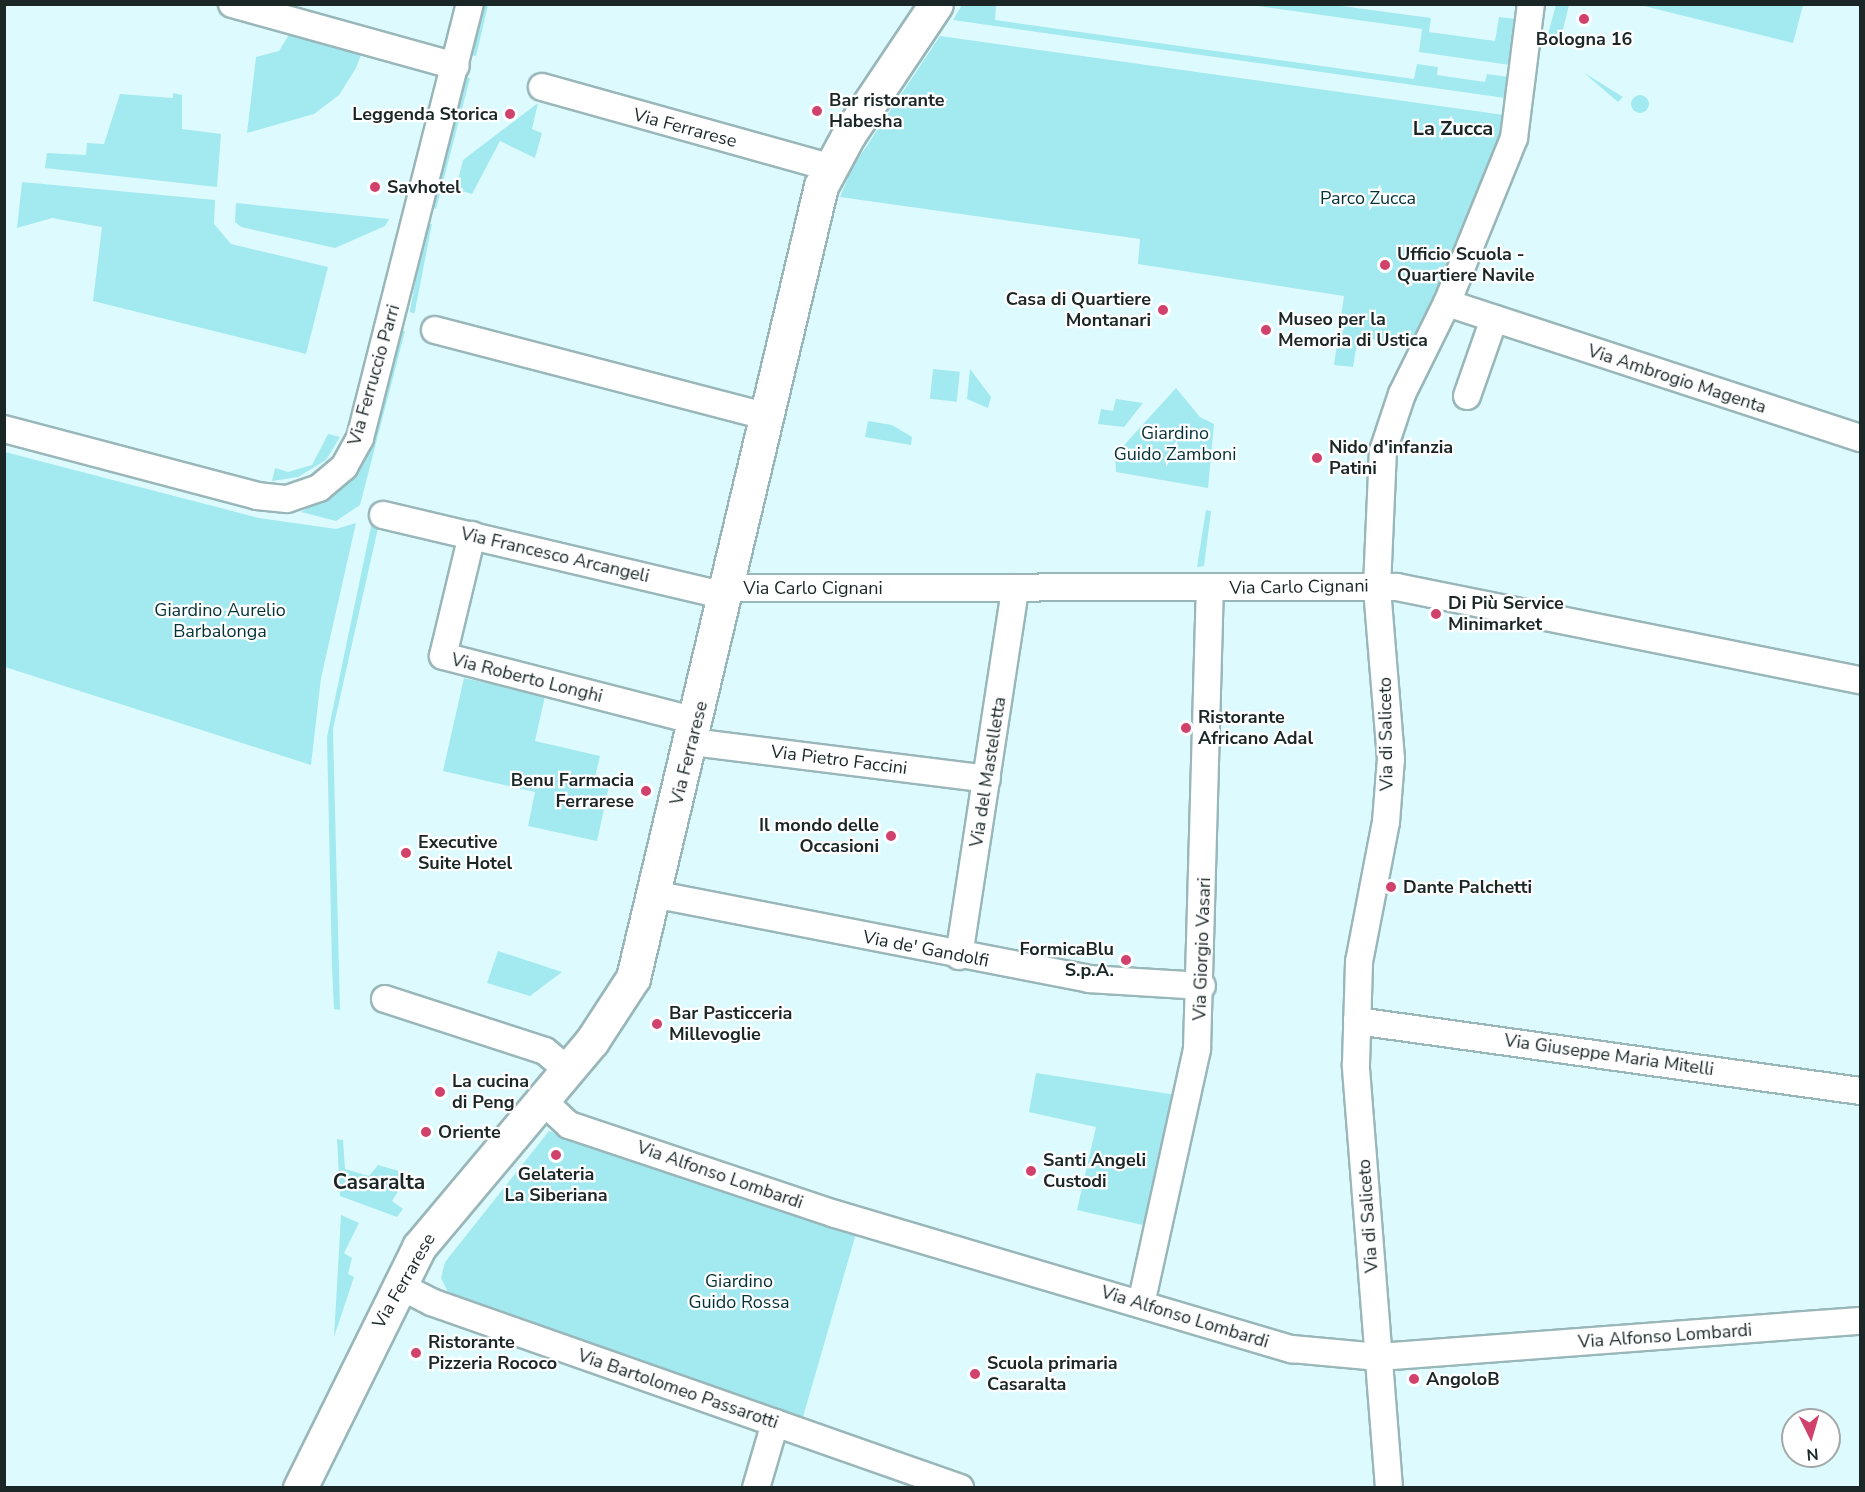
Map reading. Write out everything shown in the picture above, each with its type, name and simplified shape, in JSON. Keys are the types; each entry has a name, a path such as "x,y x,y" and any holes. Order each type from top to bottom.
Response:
{"main road":[{"name":"Via Ferrarese","path":"300,1488 419,1247 568,1070 633,978 769,417 815,205 829,167 936,4"}],"street":[{"path":"232,4 439,57 456,66"},
{"name":"Via Ferruccio Parri","path":"4,429 257,496 287,499 319,488 344,468 360,438 470,4"},
{"name":"Via di Saliceto","path":"1389,1488 1356,1064 1359,962 1386,822 1390,759 1377,587 1388,430 1447,303 1514,138 1531,4"},
{"name":"Via Ferrarese","path":"542,87 829,167"},
{"name":"Via Ambrogio Magenta","path":"1447,303 1860,438"},
{"path":"1467,396 1494,319"},
{"path":"435,330 769,417"},
{"name":"Via Francesco Arcangeli","path":"383,515 727,592"},
{"name":"Via Roberto Longhi","path":"472,535 443,657 694,732"},
{"name":"Via Carlo Cignani","path":"727,592 1377,587 1860,680"},
{"name":"Via del Mastelletta","path":"959,956 1015,588"},
{"name":"Via Giorgio Vasari","path":"1141,1304 1192,1083 1202,986 1210,588"},
{"name":"Via Pietro Faccini","path":"694,732 987,779"},
{"name":"Via de' Gandolfi","path":"654,894 959,956 1089,979 1202,986"},
{"path":"385,999 545,1051 568,1070"},
{"name":"Via Giuseppe Maria Mitelli","path":"1357,1021 1860,1090"},
{"name":"Via Alfonso Lombardi","path":"542,1100 569,1125 835,1214 1292,1349 1378,1357 1860,1321"},
{"name":"Via Bartolomeo Passarotti","path":"398,1286 960,1488"},
{"path":"756,1488 775,1423"}],"green space":[{"path":"1803,4 1793,43 1640,5"},
{"path":"483,5 488,5 476,56 470,55"},
{"path":"962,5 996,5 995,20 1414,79 1417,64 1438,67 1437,75 1485,82 1487,74 1508,77 1505,98 953,20"},
{"path":"1250,5 1334,5 1431,18 1429,32 1495,41 1499,17 1516,19 1510,65 1419,52 1422,29"},
{"path":"1556,5 1569,5 1561,37 1548,34"},
{"path":"293,28 364,47 356,68 339,95 314,114 247,133 256,57 279,51"},
{"name":"Parco Zucca","path":"940,36 1504,115 1501,132 1451,271 1413,346 1358,337 1353,367 1334,365 1344,296 1138,264 1140,239 840,197 852,168"},
{"path":"1583,72 1623,97 1618,102"},
{"path":"464,77 470,78 436,209 432,208"},
{"path":"173,93 182,95 182,129 221,134 217,187 45,168 47,153 86,155 87,143 104,144 120,94 173,98"},
{"path":"1636,95 1644,95 1649,100 1647,111 1636,113 1631,108 1631,100"},
{"path":"538,103 532,129 542,133 535,158 500,141 472,194 456,189 463,160"},
{"path":"22,182 215,200 214,224 231,244 328,267 306,354 93,301 102,227 52,218 17,228"},
{"path":"236,203 389,219 385,226 335,248 241,227 235,222"},
{"path":"427,223 432,224 415,313 410,312"},
{"path":"400,329 405,331 360,505 336,521 301,512 342,487 364,459"},
{"path":"933,369 960,372 957,402 930,399"},
{"path":"970,369 991,397 988,408 967,399"},
{"name":"Giardino Guido Zamboni","path":"1176,388 1200,417 1214,424 1208,488 1116,472 1115,455"},
{"path":"1116,399 1143,403 1124,427 1098,424 1101,409 1113,411"},
{"path":"868,421 892,425 912,437 911,445 865,437"},
{"path":"328,434 340,437 326,460 298,477 272,481 275,468 288,472 312,465"},
{"name":"Giardino Aurelio Barbalonga","path":"5,452 259,518 336,529 356,523 321,678 311,765 5,667"},
{"path":"1206,510 1211,511 1204,566 1197,567"},
{"path":"373,517 380,519 333,729 340,1010 334,1009 332,967 327,737"},
{"path":"464,678 545,696 535,741 600,756 595,777 610,781 597,841 528,826 535,792 443,771"},
{"path":"498,951 562,972 530,996 487,983"},
{"path":"1036,1073 1176,1095 1147,1226 1077,1210 1096,1127 1029,1112"},
{"name":"Giardino Guido Rossa","path":"549,1131 857,1230 803,1417 448,1292 441,1278 445,1262"},
{"path":"337,1139 343,1140 345,1169 369,1176 378,1165 409,1174 392,1201 403,1209 397,1217 340,1196"},
{"path":"341,1215 359,1223 344,1253 352,1258 348,1274 354,1277 334,1337"}],"place":[{"name":"Bologna 16","path":"1584,19"},
{"name":"Bar ristorante Habesha","path":"817,111"},
{"name":"Leggenda Storica","path":"510,114"},
{"name":"Savhotel","path":"375,187"},
{"name":"Ufficio Scuola - Quartiere Navile","path":"1385,265"},
{"name":"Casa di Quartiere Montanari","path":"1163,310"},
{"name":"Museo per la Memoria di Ustica","path":"1266,330"},
{"name":"Nido d'infanzia Patini","path":"1317,458"},
{"name":"Di Più Service Minimarket","path":"1436,614"},
{"name":"Ristorante Africano Adal","path":"1186,728"},
{"name":"Benu Farmacia Ferrarese","path":"646,791"},
{"name":"Il mondo delle Occasioni","path":"891,836"},
{"name":"Executive Suite Hotel","path":"406,853"},
{"name":"Dante Palchetti","path":"1391,887"},
{"name":"FormicaBlu S.p.A.","path":"1126,960"},
{"name":"Bar Pasticceria Millevoglie","path":"657,1024"},
{"name":"La cucina di Peng","path":"440,1092"},
{"name":"Oriente","path":"426,1132"},
{"name":"Gelateria La Siberiana","path":"556,1155"},
{"name":"Santi Angeli Custodi","path":"1031,1171"},
{"name":"Ristorante Pizzeria Rococo","path":"416,1353"},
{"name":"Scuola primaria Casaralta","path":"975,1374"},
{"name":"AngoloB","path":"1414,1379"}],"district":[{"name":"La Zucca","path":"1453,128"},
{"name":"Casaralta","path":"379,1182"}]}
